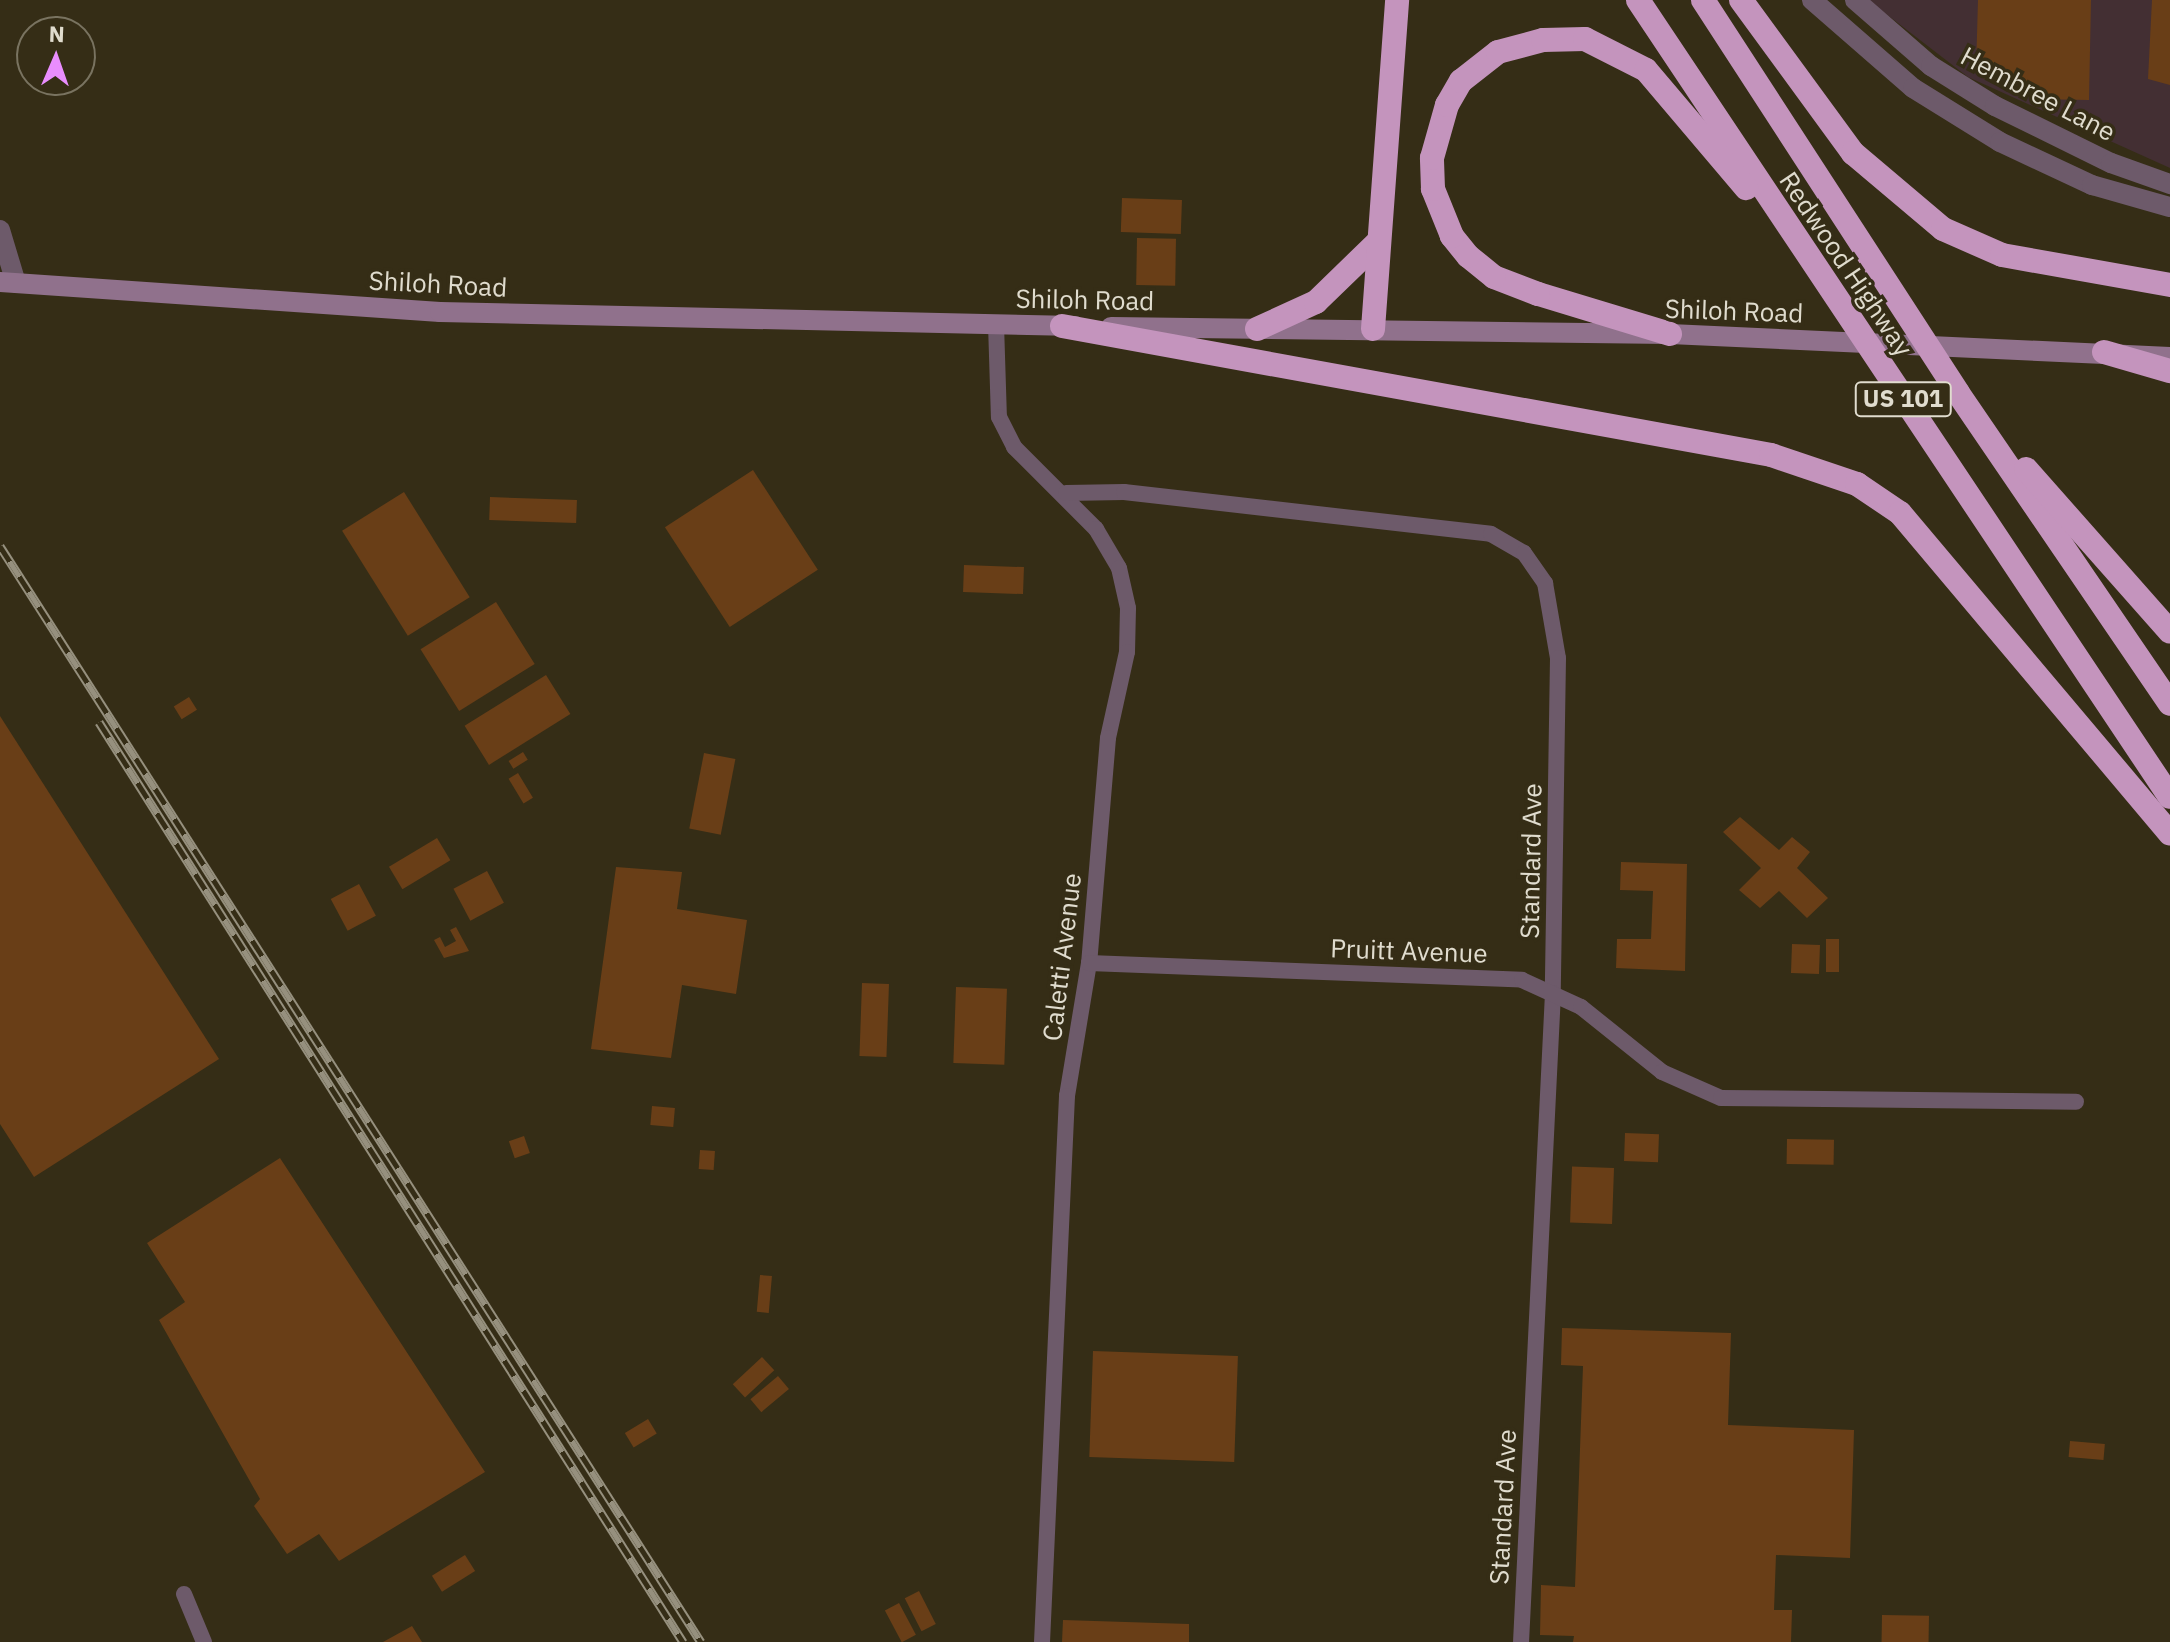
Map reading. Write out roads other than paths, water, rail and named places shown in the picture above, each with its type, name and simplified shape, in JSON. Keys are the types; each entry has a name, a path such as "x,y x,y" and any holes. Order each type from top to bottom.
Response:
{"highway":[{"path":"1373,329 1397,0"},
{"name":"Redwood Highway","path":"1638,0 2170,797"},
{"name":"Redwood Highway","path":"1703,0 1958,393 2170,704"},
{"path":"1741,0 1853,153 1943,229 2002,255 2170,285"},
{"path":"1670,334 1494,277 1452,236 1433,189 1437,129 1461,81 1498,52 1532,42 1585,39 1627,56 1661,86 1823,280"},
{"path":"1257,329 1316,302 1378,242"},
{"path":"1062,326 1771,455 1857,484 1900,513 2170,834"},
{"path":"2104,352 2170,371"},
{"path":"1958,393 2170,632"}],"main road":[{"name":"Shiloh Road","path":"8,282 440,312 1062,326 1670,334 2170,357"}],"street":[{"path":"1812,0 1913,88 2000,142 2092,185 2170,207"},
{"name":"Hembree Lane","path":"1855,0 1931,66 1995,106 2111,163 2170,184"},
{"path":"0,230 8,282"},
{"name":"Caletti Avenue","path":"996,324 999,417 1014,447 1066,493 1119,568 1128,608 1127,652 1108,738 1089,963 1067,1096 1042,1642"},
{"name":"Standard Ave","path":"1066,493 1124,492 1491,534 1524,553 1545,583 1558,658 1553,993 1521,1642"},
{"name":"Pruitt Avenue","path":"1089,963 1522,980 1581,1007 1662,1072 1721,1098 2076,1102"},
{"path":"184,1594 204,1642"}],"railway":[{"path":"0,546 701,1642"},
{"path":"99,722 683,1642"}]}
